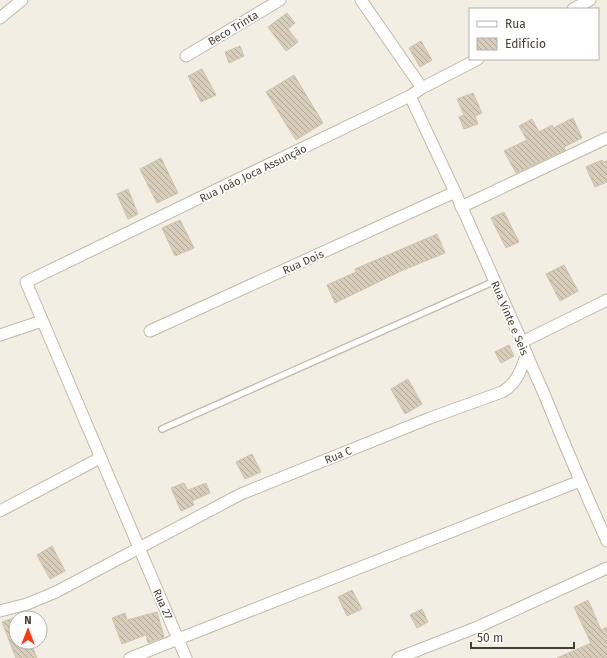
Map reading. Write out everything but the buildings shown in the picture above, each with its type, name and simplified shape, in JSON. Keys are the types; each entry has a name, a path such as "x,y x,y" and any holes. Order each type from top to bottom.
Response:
{"street":[{"path":"0,18 22,0"},
{"name":"Beco Trinta","path":"186,56 280,0"},
{"path":"361,0 422,88"},
{"path":"575,8 590,0"},
{"name":"Rua João Joca Assunção","path":"26,282 410,96 422,88 476,60"},
{"name":"Rua Vinte e Seis","path":"410,96 456,192 461,207 522,342 526,356 607,541"},
{"path":"461,207 607,138"},
{"name":"Rua Dois","path":"150,331 456,192"},
{"name":"Rua 27","path":"26,282 139,550 176,632 177,640 186,658"},
{"path":"522,342 607,300"},
{"path":"0,335 42,321"},
{"name":"Rua C","path":"0,611 27,604 56,592 139,550 241,494 430,418 502,392 508,389 516,381 526,356"},
{"path":"0,511 100,458"},
{"path":"130,658 580,481"},
{"path":"398,658 480,626 607,568"}],"lane":[{"path":"162,429 495,281"}]}
